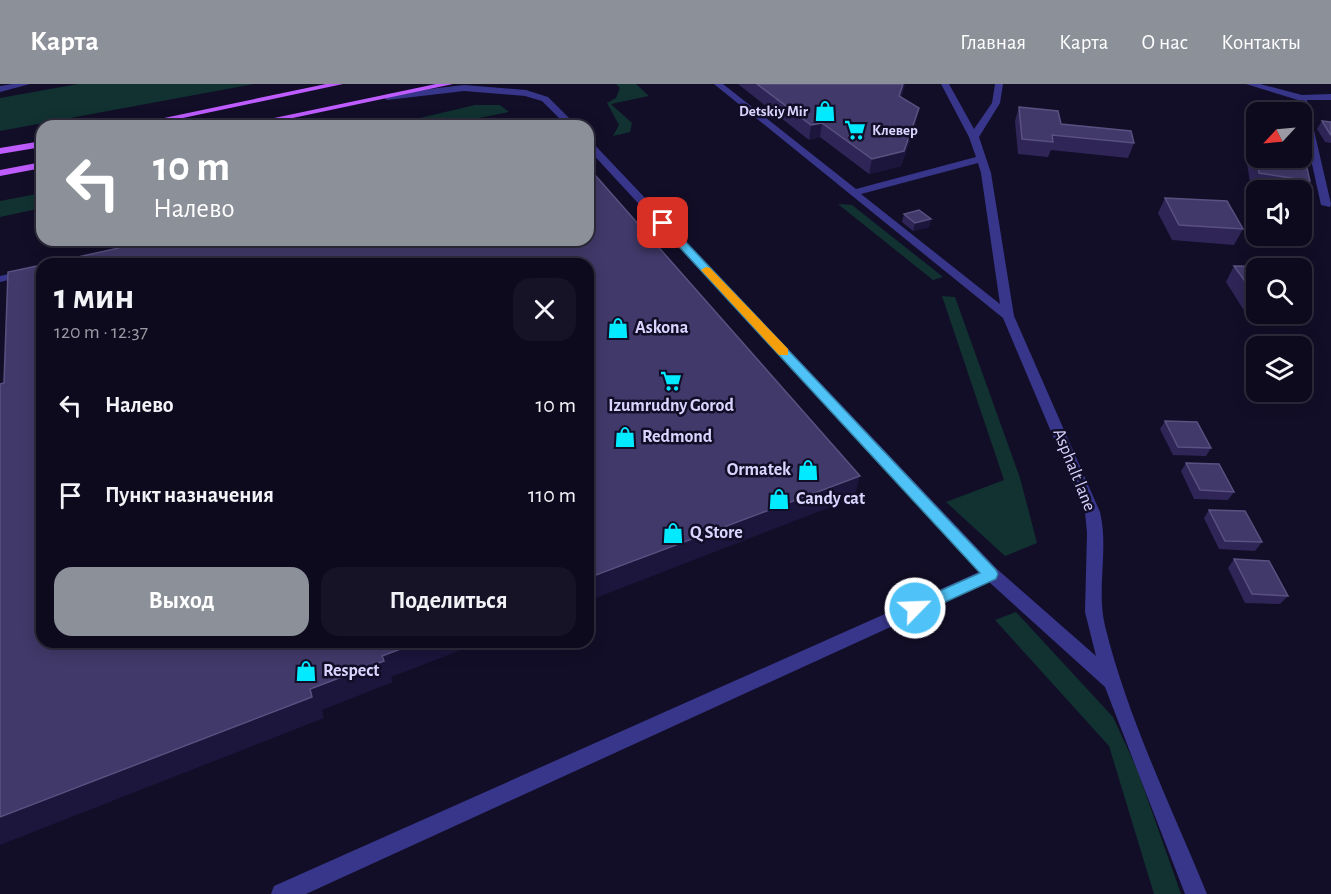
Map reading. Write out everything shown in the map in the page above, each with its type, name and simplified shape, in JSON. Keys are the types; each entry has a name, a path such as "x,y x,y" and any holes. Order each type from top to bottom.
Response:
{"main road":[{"path":"161,120 339,84"},
{"path":"272,120 449,84"},
{"path":"0,151 36,145"},
{"path":"0,173 36,166"}],"street":[{"path":"0,88 26,84"},
{"path":"718,84 1008,316"},
{"name":"Asphalt lane","path":"945,84 974,137 986,173 1008,316 1084,490 1094,519 1095,550 1091,581 1095,622 1111,681 1196,894"},
{"path":"974,137 996,103 999,84"},
{"path":"1250,84 1302,98 1331,97"},
{"path":"387,98 464,88 545,94 567,120"},
{"path":"1302,98 1326,205"},
{"path":"594,151 991,574 1111,681"},
{"path":"852,193 981,159"},
{"path":"0,279 36,270"},
{"path":"282,894 991,574"}],"green space":[{"path":"78,84 254,84 59,120 36,120 36,124 0,131 0,98"},
{"path":"616,84 636,84 649,96 611,104 632,123 630,132 613,136 619,125 607,103 616,98 620,88"},
{"path":"475,105 500,105 509,112 468,120 411,120"},
{"path":"36,194 36,209 0,217 0,201"},
{"path":"838,204 852,205 943,277 933,280"},
{"path":"942,296 955,297 1020,478 1037,543 1005,556 946,502 1004,480"},
{"path":"1016,612 1113,717 1137,769 1181,894 1154,894 1109,746 995,620"}],"building":[{"name":"Клевер","path":"757,84 903,84 899,96 919,108 904,151 872,159 822,123 811,125"},
{"path":"1019,107 1058,111 1061,124 1131,131 1134,143 1052,135 1053,142 1022,139"},
{"path":"1322,121 1331,122 1331,135 1330,134"},
{"path":"1258,168 1307,168 1310,180 1304,180 1259,173"},
{"name":"Izumrudny Gorod","path":"594,174 860,476 594,576 594,258 73,258 128,246 594,246"},
{"path":"1165,198 1227,201 1243,229 1179,225"},
{"path":"919,210 931,219 915,223 904,214"},
{"path":"36,266 36,648 403,648 382,656 384,661 310,689 312,697 0,817 0,384 4,383 8,272"},
{"path":"1234,266 1246,266 1246,283"},
{"path":"1165,421 1197,422 1211,448 1178,447"},
{"path":"1186,463 1219,464 1234,492 1200,490"},
{"path":"1209,510 1245,511 1262,542 1225,541"},
{"path":"1234,559 1269,561 1288,596 1252,594"}],"slow traffic":[{"path":"706,270 784,352"}],"place":[{"name":"Detskiy Mir","path":"825,111"},
{"name":"Клевер","path":"855,130"},
{"name":"Askona","path":"618,328"},
{"name":"Izumrudny Gorod","path":"671,381"},
{"name":"Redmond","path":"625,437"},
{"name":"Ormatek","path":"808,470"},
{"name":"Candy cat","path":"779,499"},
{"name":"Q Store","path":"673,533"},
{"name":"Respect","path":"306,671"}],"route":[{"path":"663,223 991,574 915,608"}]}
